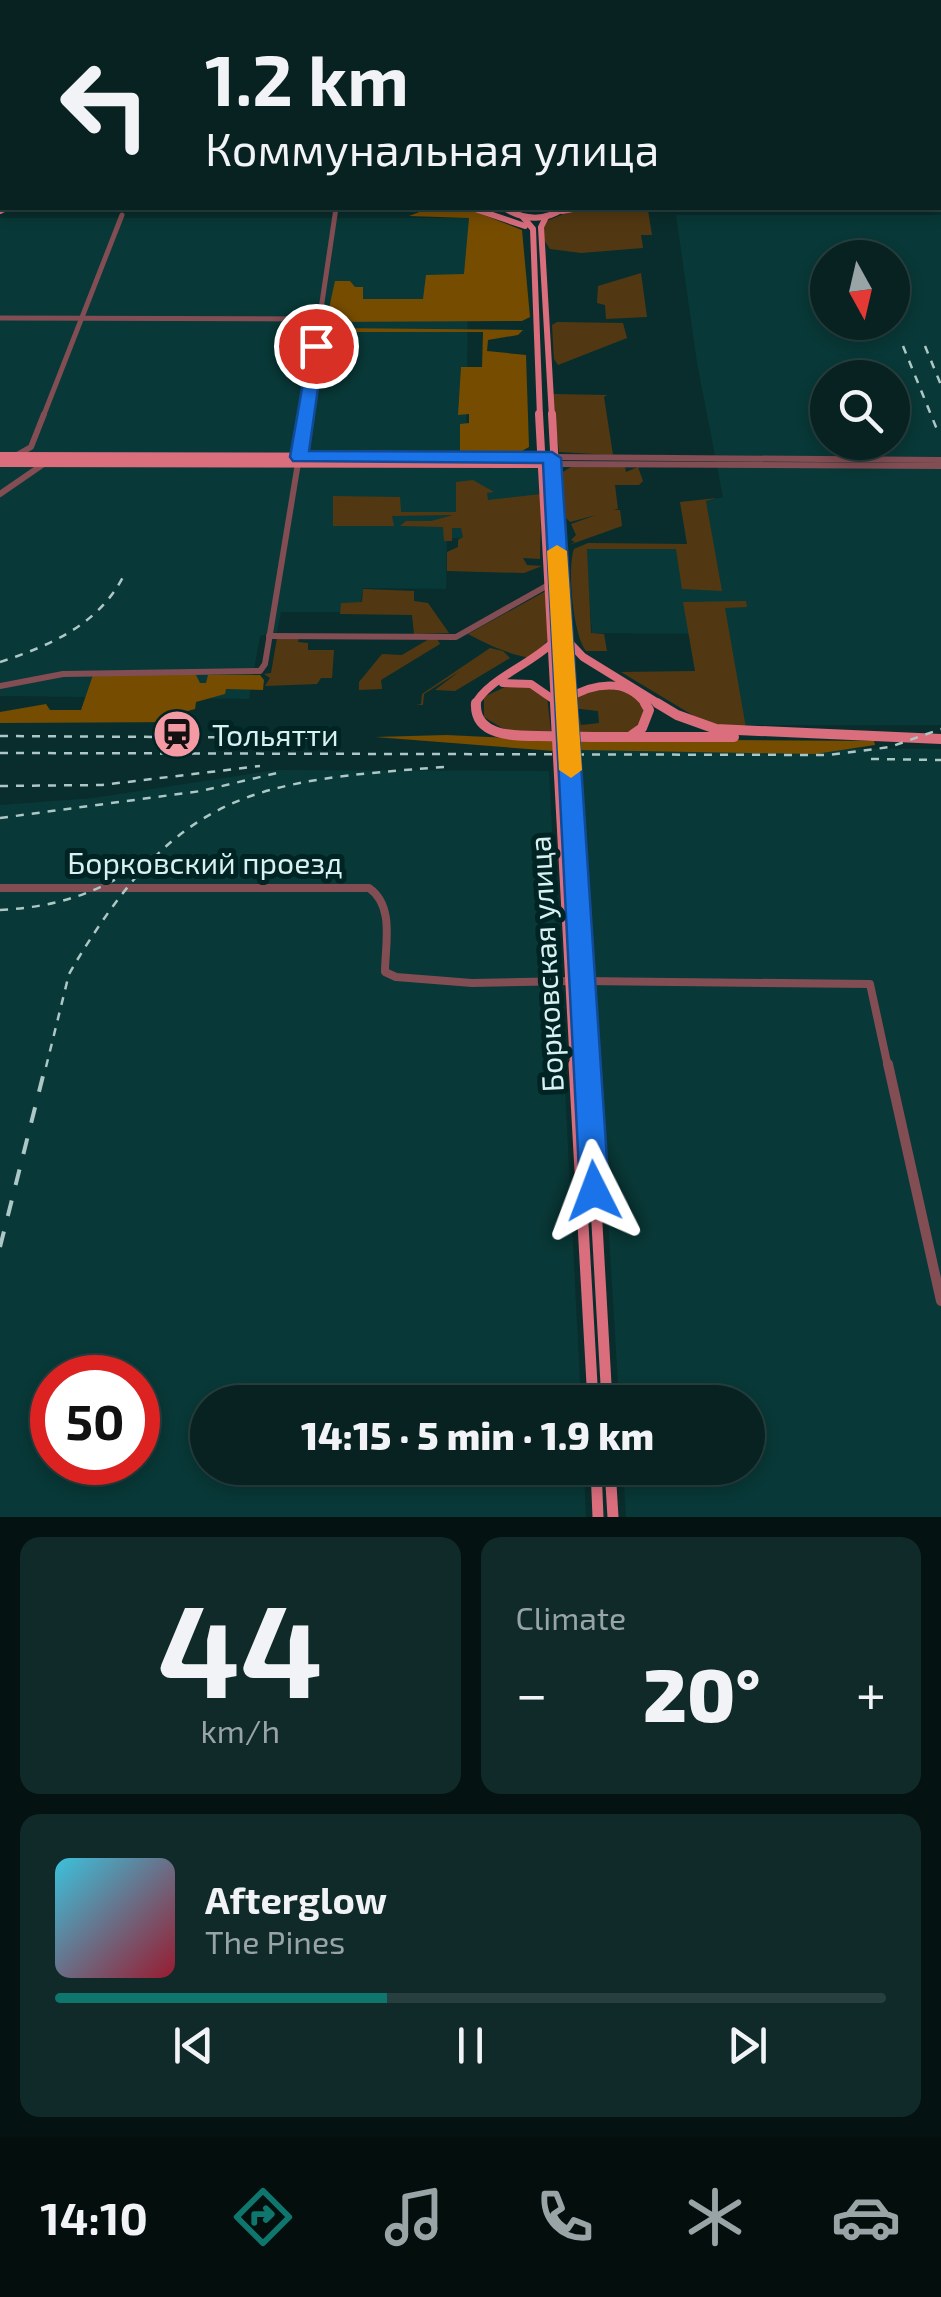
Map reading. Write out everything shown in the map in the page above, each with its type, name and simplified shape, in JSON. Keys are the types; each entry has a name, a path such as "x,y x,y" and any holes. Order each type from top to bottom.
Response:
{"main road":[{"path":"478,210 523,224 534,247"},
{"path":"507,210 523,217 546,218 561,210"},
{"name":"Борковская улица","path":"523,217 532,226 552,461 592,1385"},
{"name":"Борковская улица","path":"546,218 541,227 542,461 553,642 562,700"},
{"path":"12,460 38,456 100,460"},
{"path":"0,460 552,461"},
{"path":"562,634 603,670 698,724 725,731 941,743"},
{"path":"553,642 520,670 480,695 475,708 478,719 500,734 537,736 625,736 644,732 941,743"},
{"path":"491,686 531,684 562,700 593,686 626,688 648,706 644,732"},
{"path":"694,736 702,732 698,724"},
{"name":"Борковская улица","path":"577,981 605,1385"},
{"path":"597,1485 598,1517"},
{"path":"611,1485 613,1517"}],"street":[{"path":"0,686 62,674 256,672 265,664 336,210"},
{"path":"23,478 25,470 12,460 31,447 122,215"},
{"path":"0,318 312,319"},
{"path":"31,447 38,456"},
{"path":"552,461 941,463"},
{"path":"0,494 45,463"},
{"path":"269,636 456,637 550,584"},
{"name":"Борковский проезд","path":"0,888 369,888 378,891 384,903 384,960 388,977 418,982 870,984 941,1301"}],"shaded area":[{"path":"574,210 648,210 652,235 641,235 643,248 581,253 550,249 542,237 544,222"},
{"path":"422,211 476,212 522,230 530,317 522,321 326,322 335,281 350,281 355,287 363,287 363,299 423,299 426,275 464,274 469,218 409,216"},
{"path":"676,215 941,215 941,725 745,725 724,608 703,634 592,633 585,548 687,549 721,590 706,501 723,497 697,363"},
{"path":"0,218 469,218 466,455 0,454"},
{"path":"641,273 647,317 606,319 605,305 597,303 598,286"},
{"path":"623,323 627,338 558,365 554,359 552,325"},
{"path":"335,328 523,330 518,335 488,340 487,351 526,355 529,447 515,455 460,453 460,424 469,423 469,414 458,415 461,367 482,367 483,332 335,332"},
{"path":"552,394 607,395 604,397 613,455 559,452"},
{"path":"0,464 539,467 541,541 447,538 446,589 363,588 359,612 281,612 277,632 260,636 249,699 0,696"},
{"path":"573,466 625,467 626,472 638,467 643,481 639,485 615,485 618,509 613,510 620,510 622,526 569,545 575,542 571,540 576,535 571,524 596,515 570,522 566,518 561,473"},
{"path":"473,480 494,492 487,493 488,500 541,494 540,559 523,558 527,565 542,566 524,573 447,571 447,552 458,547 458,540 463,537 461,528 452,528 452,541 444,541 443,527 400,526 406,521 431,521 453,515 392,516 394,526 333,526 333,496 400,497 401,512 456,512 456,482"},
{"path":"717,498 706,501 722,591 682,589 676,549 587,549 591,633 604,634 607,651 586,651 572,601 574,549 588,543 687,544 680,502"},
{"path":"363,589 414,591 414,601 428,603 449,633 414,634 412,615 340,614 341,603 362,602"},
{"path":"546,591 548,640 532,658 498,649 468,634"},
{"path":"746,601 747,607 725,608 746,728 699,719 621,672 695,671 683,602"},
{"path":"277,638 299,638 298,642 308,643 308,650 334,650 332,678 321,678 317,684 265,686 270,678 264,674 271,673"},
{"path":"429,639 437,639 440,644 381,680 382,689 359,690 359,682 382,654 402,655"},
{"path":"490,648 503,651 510,658 455,691 435,690 460,671 424,694 423,705 416,705 421,704 422,694"},
{"path":"93,675 196,675 200,683 206,683 208,675 260,675 264,680 263,690 226,689 225,694 196,702 195,709 184,712 189,717 185,722 0,723 0,712 46,704 50,710 81,710"},
{"path":"507,686 532,687 547,697 551,732 507,731 484,717 484,697"},
{"path":"608,688 635,695 644,708 640,725 631,732 574,733 573,717 579,717 581,725 599,723 598,711 572,708 574,697"},
{"path":"446,735 553,740 554,751 375,737"},
{"path":"580,739 874,741 875,745 815,754 581,750"},
{"path":"580,747 941,749 941,1517 626,1517 624,1485 765,1485 765,1385 618,1385"},
{"path":"276,770 549,771 580,1385 190,1385 190,1485 585,1485 586,1517 0,1517 0,805 93,798"}],"railway":[{"path":"903,346 938,432"},
{"path":"925,346 941,385"},
{"path":"0,662 36,649 86,621 113,594 123,577"},
{"path":"0,753 829,755 890,747 941,729"},
{"path":"0,736 337,738"},
{"path":"871,759 941,760"},
{"path":"0,786 102,785 260,766"},
{"path":"46,1067 69,974 76,962 114,905 151,861 188,828 228,805 272,790 321,779 444,767"},
{"path":"0,818 201,791 281,772"},
{"path":"0,910 72,898 137,866"},
{"path":"0,1247 46,1064"}],"slow traffic":[{"path":"557,551 571,770"}],"place":[{"name":"Тольятти","path":"177,734"}],"route":[{"path":"316,346 299,457 552,458 594,1191"}]}
